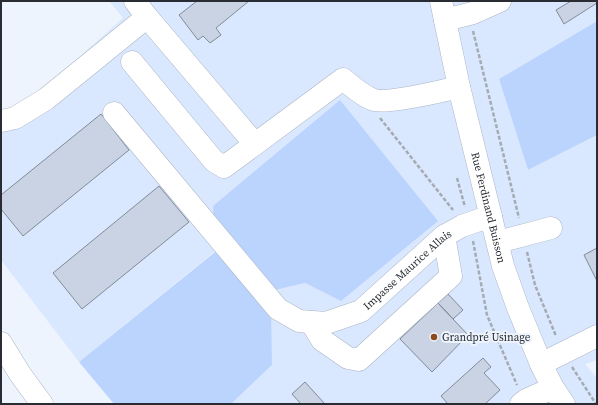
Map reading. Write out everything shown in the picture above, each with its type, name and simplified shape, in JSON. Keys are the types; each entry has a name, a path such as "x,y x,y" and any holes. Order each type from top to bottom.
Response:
{"street":[{"path":"443,11 469,14 500,1"},
{"path":"1,121 15,118 46,99 141,9 255,144"},
{"name":"Rue Ferdinand Buisson","path":"443,11 503,266 541,364 558,396"},
{"path":"132,62 214,161 224,167 343,79 374,100 395,100 460,87"},
{"path":"114,113 278,309 305,321 322,340 348,358 359,360 451,276 444,236"},
{"name":"Impasse Maurice Allais","path":"305,321 326,323 361,311 444,236 467,224 491,216"},
{"path":"498,242 551,228"},
{"path":"541,364 597,336"},
{"path":"1,343 20,374 42,404"},
{"path":"523,402 558,396"}],"path":[{"path":"469,14 535,285 563,352 596,404"},
{"path":"378,116 467,224"},
{"path":"457,178 487,315 523,402"}],"shaded area":[{"path":"109,1 597,1 597,21 499,79 528,170 597,135 597,360 585,364 597,378 597,404 231,404 272,365 271,291 305,283 341,301 213,206 215,251 79,362 1,260 1,134 86,51 123,18"},
{"path":"597,21 597,135 528,170 499,79"},
{"path":"340,100 438,221 341,301 305,283 271,291 272,365 231,404 114,404 79,362 215,252 213,206"}],"building":[{"path":"197,1 249,1 216,28 221,35 210,43 203,36 198,40 179,15"},
{"path":"571,1 597,1 597,3 564,24 556,10"},
{"path":"101,114 129,150 23,236 1,209 1,195"},
{"path":"159,186 189,222 82,309 53,273"},
{"path":"597,248 597,281 584,255"},
{"path":"448,294 463,310 453,319 438,303"},
{"name":"Grandpré Usinage","path":"438,303 468,335 432,372 400,339"},
{"path":"483,358 491,367 484,373 500,390 485,404 448,404 441,396"},
{"path":"305,382 325,404 301,404 292,394"}],"place":[{"name":"Grandpré Usinage","path":"434,337"}]}
